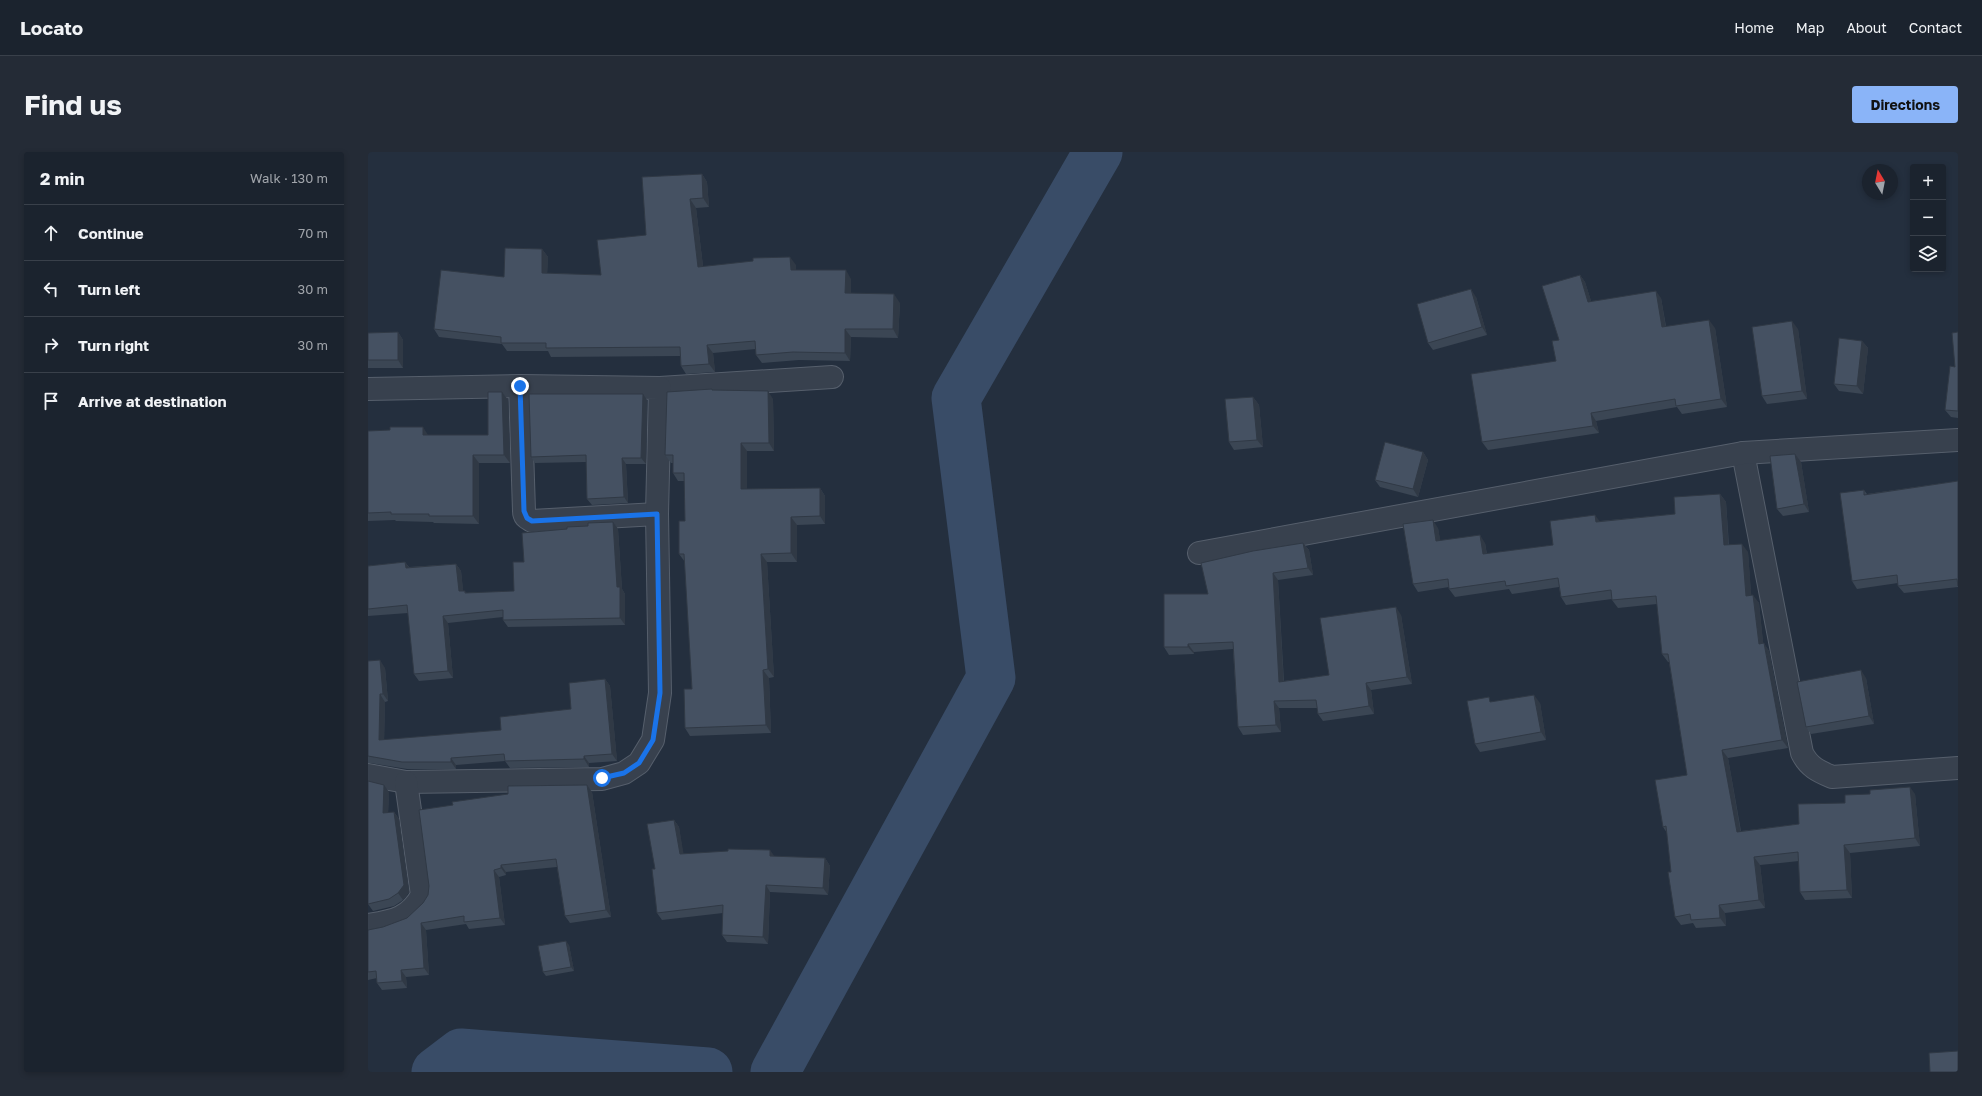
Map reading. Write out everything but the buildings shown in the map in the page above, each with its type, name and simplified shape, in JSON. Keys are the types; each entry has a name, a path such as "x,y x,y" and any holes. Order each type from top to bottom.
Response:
{"street":[{"path":"368,390 520,386 660,388 832,377"},
{"path":"520,386 524,511 527,518 532,521 657,514"},
{"path":"368,776 406,782 602,778 624,773 639,763 653,740 660,693 657,514 660,388"},
{"path":"1199,553 1743,453 1958,440"},
{"path":"1743,453 1802,753 1807,764 1832,777 1958,768"},
{"path":"368,925 400,918 417,904 422,895 406,782"}],"waterway":[{"path":"775,1072 991,678 956,398 1098,152"},
{"path":"436,1072 461,1053 708,1072"}],"route":[{"path":"520,386 524,515 527,518 532,521 657,514 660,693 653,740 639,763 624,773 602,778"}]}
